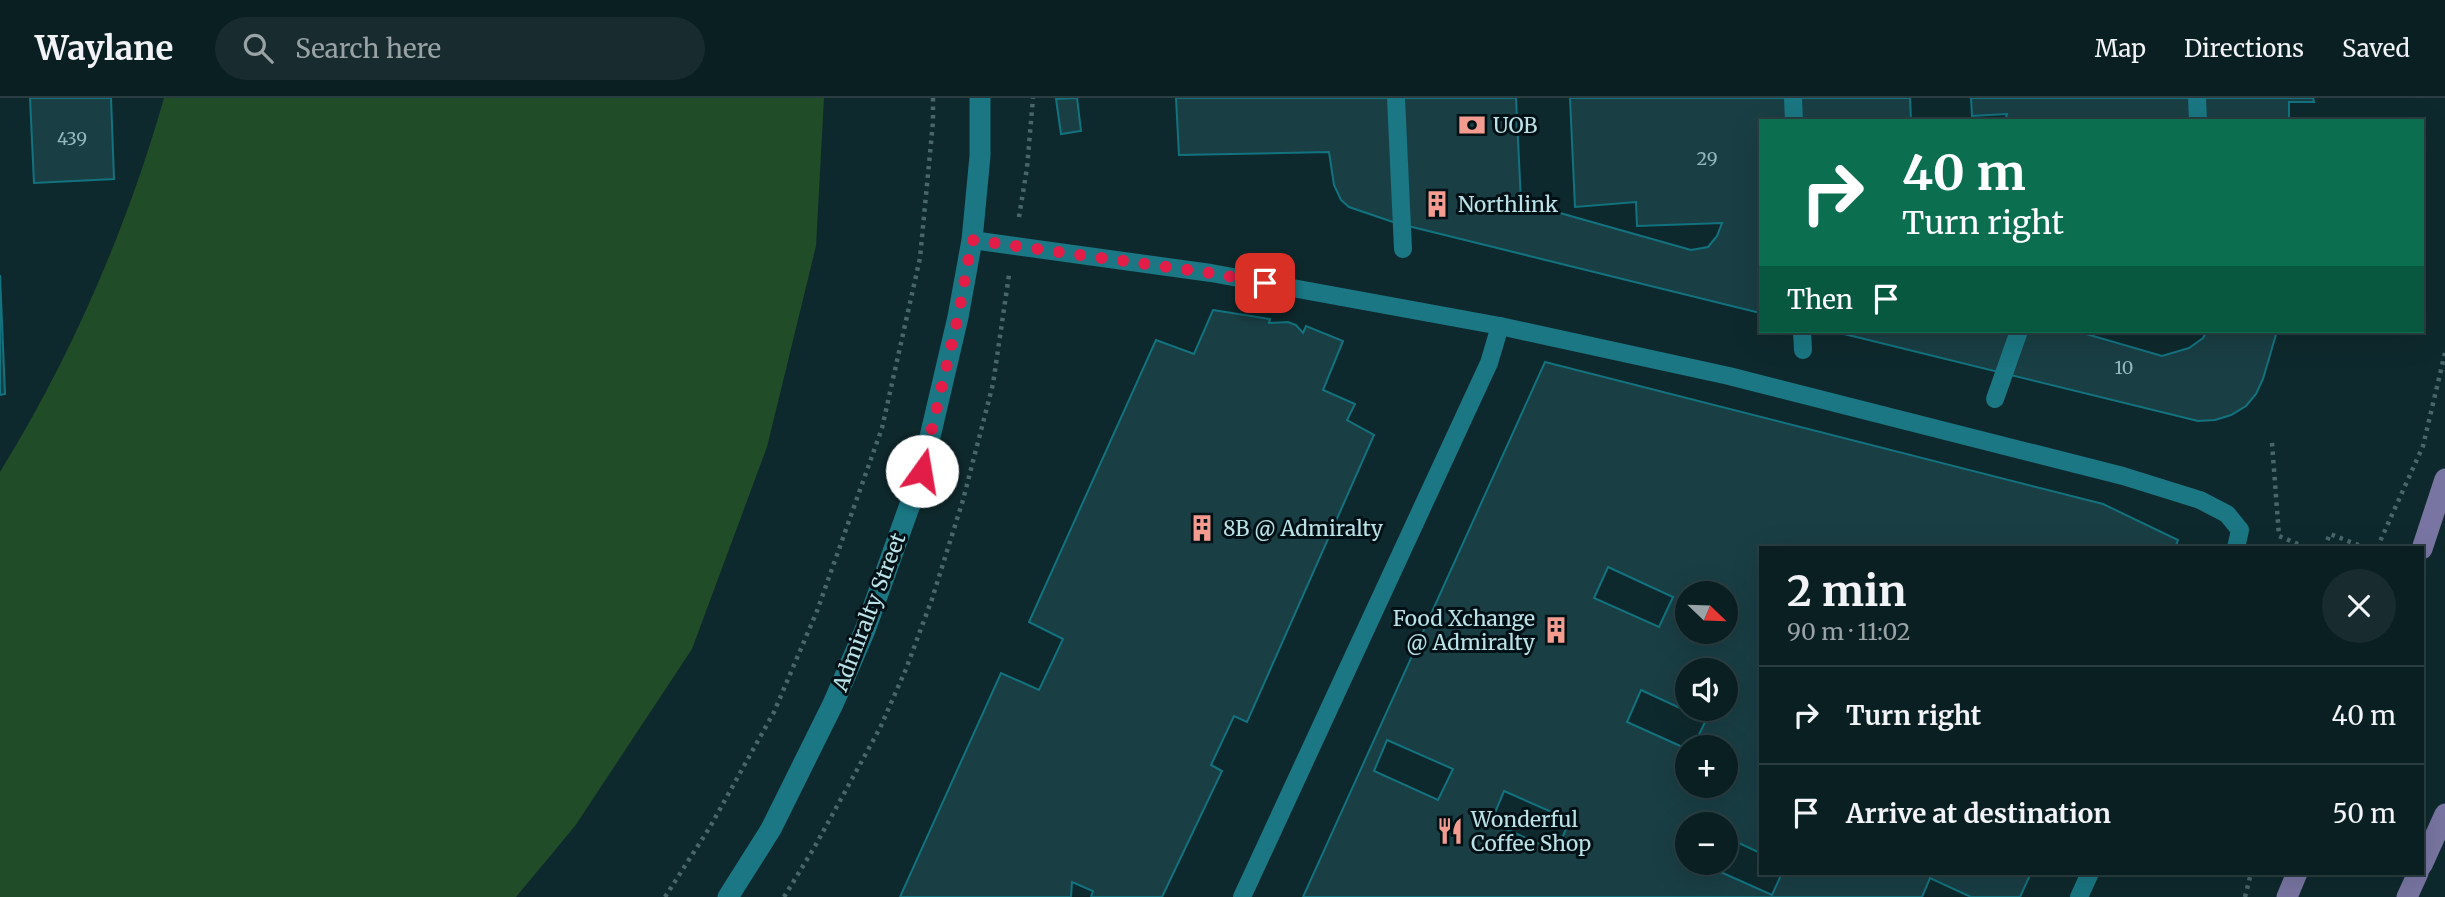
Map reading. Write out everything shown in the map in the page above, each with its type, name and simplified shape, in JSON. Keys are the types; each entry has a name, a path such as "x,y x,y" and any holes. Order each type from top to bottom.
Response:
{"main road":[{"path":"2423,546 2445,479"},
{"path":"2424,861 2445,814"},
{"path":"2287,897 2296,875"},
{"path":"2407,897 2417,875"}],"street":[{"name":"Admiralty Street","path":"728,897 771,829 833,704 865,630 922,471 958,317 972,240 979,156 980,98"}],"lane":[{"path":"1395,98 1403,249"},
{"path":"1793,98 1794,119"},
{"path":"2197,98 2198,119"},
{"path":"972,240 1211,273 1500,326 1729,376 2136,480 2200,500 2227,514 2239,530 2236,546"},
{"path":"1242,897 1483,375 1500,326"},
{"path":"1802,333 1803,350"},
{"path":"1995,399 2018,333"},
{"path":"2079,897 2089,875"}],"path":[{"path":"665,897 710,827 774,712 817,611 882,428 920,258 933,98"},
{"path":"785,897 880,728 906,669 932,598 963,500 993,384 1027,168 1033,98"},
{"path":"2378,546 2423,446 2445,353"},
{"path":"2273,443 2279,537 2302,546"},
{"path":"2325,546 2330,534 2361,546"},
{"path":"2245,897 2250,875"}],"green space":[{"path":"164,98 824,98 816,246 767,447 692,649 575,826 516,897 0,897 0,472 50,383 95,291 133,195"}],"building":[{"path":"30,98 111,98 114,179 34,183"},
{"path":"1077,98 1081,131 1061,134 1056,99"},
{"name":"Northlink","path":"1176,98 1516,98 1521,202 1691,250 1708,247 1717,236 1722,223 1637,226 1636,202 1575,207 1570,98 1910,98 1911,119 1759,119 1759,313 1396,223 1349,207 1341,200 1334,185 1329,152 1179,155"},
{"path":"1971,98 2313,98 2314,102 2289,102 2289,118 2268,119 2006,119 2007,114 1972,116"},
{"path":"0,275 5,394 0,395"},
{"name":"8B @ Admiralty","path":"1213,310 1270,319 1269,323 1288,322 1296,325 1303,333 1306,326 1343,341 1323,390 1355,404 1347,420 1374,435 1247,722 1234,716 1211,765 1222,771 1162,897 1091,897 1093,891 1072,882 1071,897 900,897 1001,673 1039,690 1063,639 1029,622 1156,340 1194,354"},
{"path":"1840,333 2083,333 2162,356 2189,348 2206,333 2276,333 2263,379 2246,406 2215,420 2198,421"},
{"name":"Food Xchange @ Admiralty","path":"1545,362 2103,504 2178,540 2176,546 1759,546 1759,853 1738,843 1738,812 1675,812 1675,875 1727,875 1772,895 1781,875 2030,875 2020,897 1971,897 1930,878 1922,897 1303,897","holes":["1608,567 1673,597 1659,627 1594,598","1675,658 1738,658 1738,721 1706,721 1699,735 1738,735 1738,798 1675,798 1675,744 1627,722 1641,690 1675,706","1387,740 1453,769 1438,800 1374,771","1504,791 1570,820 1556,852 1491,822"]}],"place":[{"name":"UOB","path":"1472,125"},
{"name":"Northlink","path":"1437,204"},
{"name":"8B @ Admiralty","path":"1202,528"},
{"name":"Food Xchange @ Admiralty","path":"1556,630"},
{"name":"Wonderful Coffee Shop","path":"1450,831"}],"route":[{"path":"922,471 958,317 972,240 1265,283"}]}
